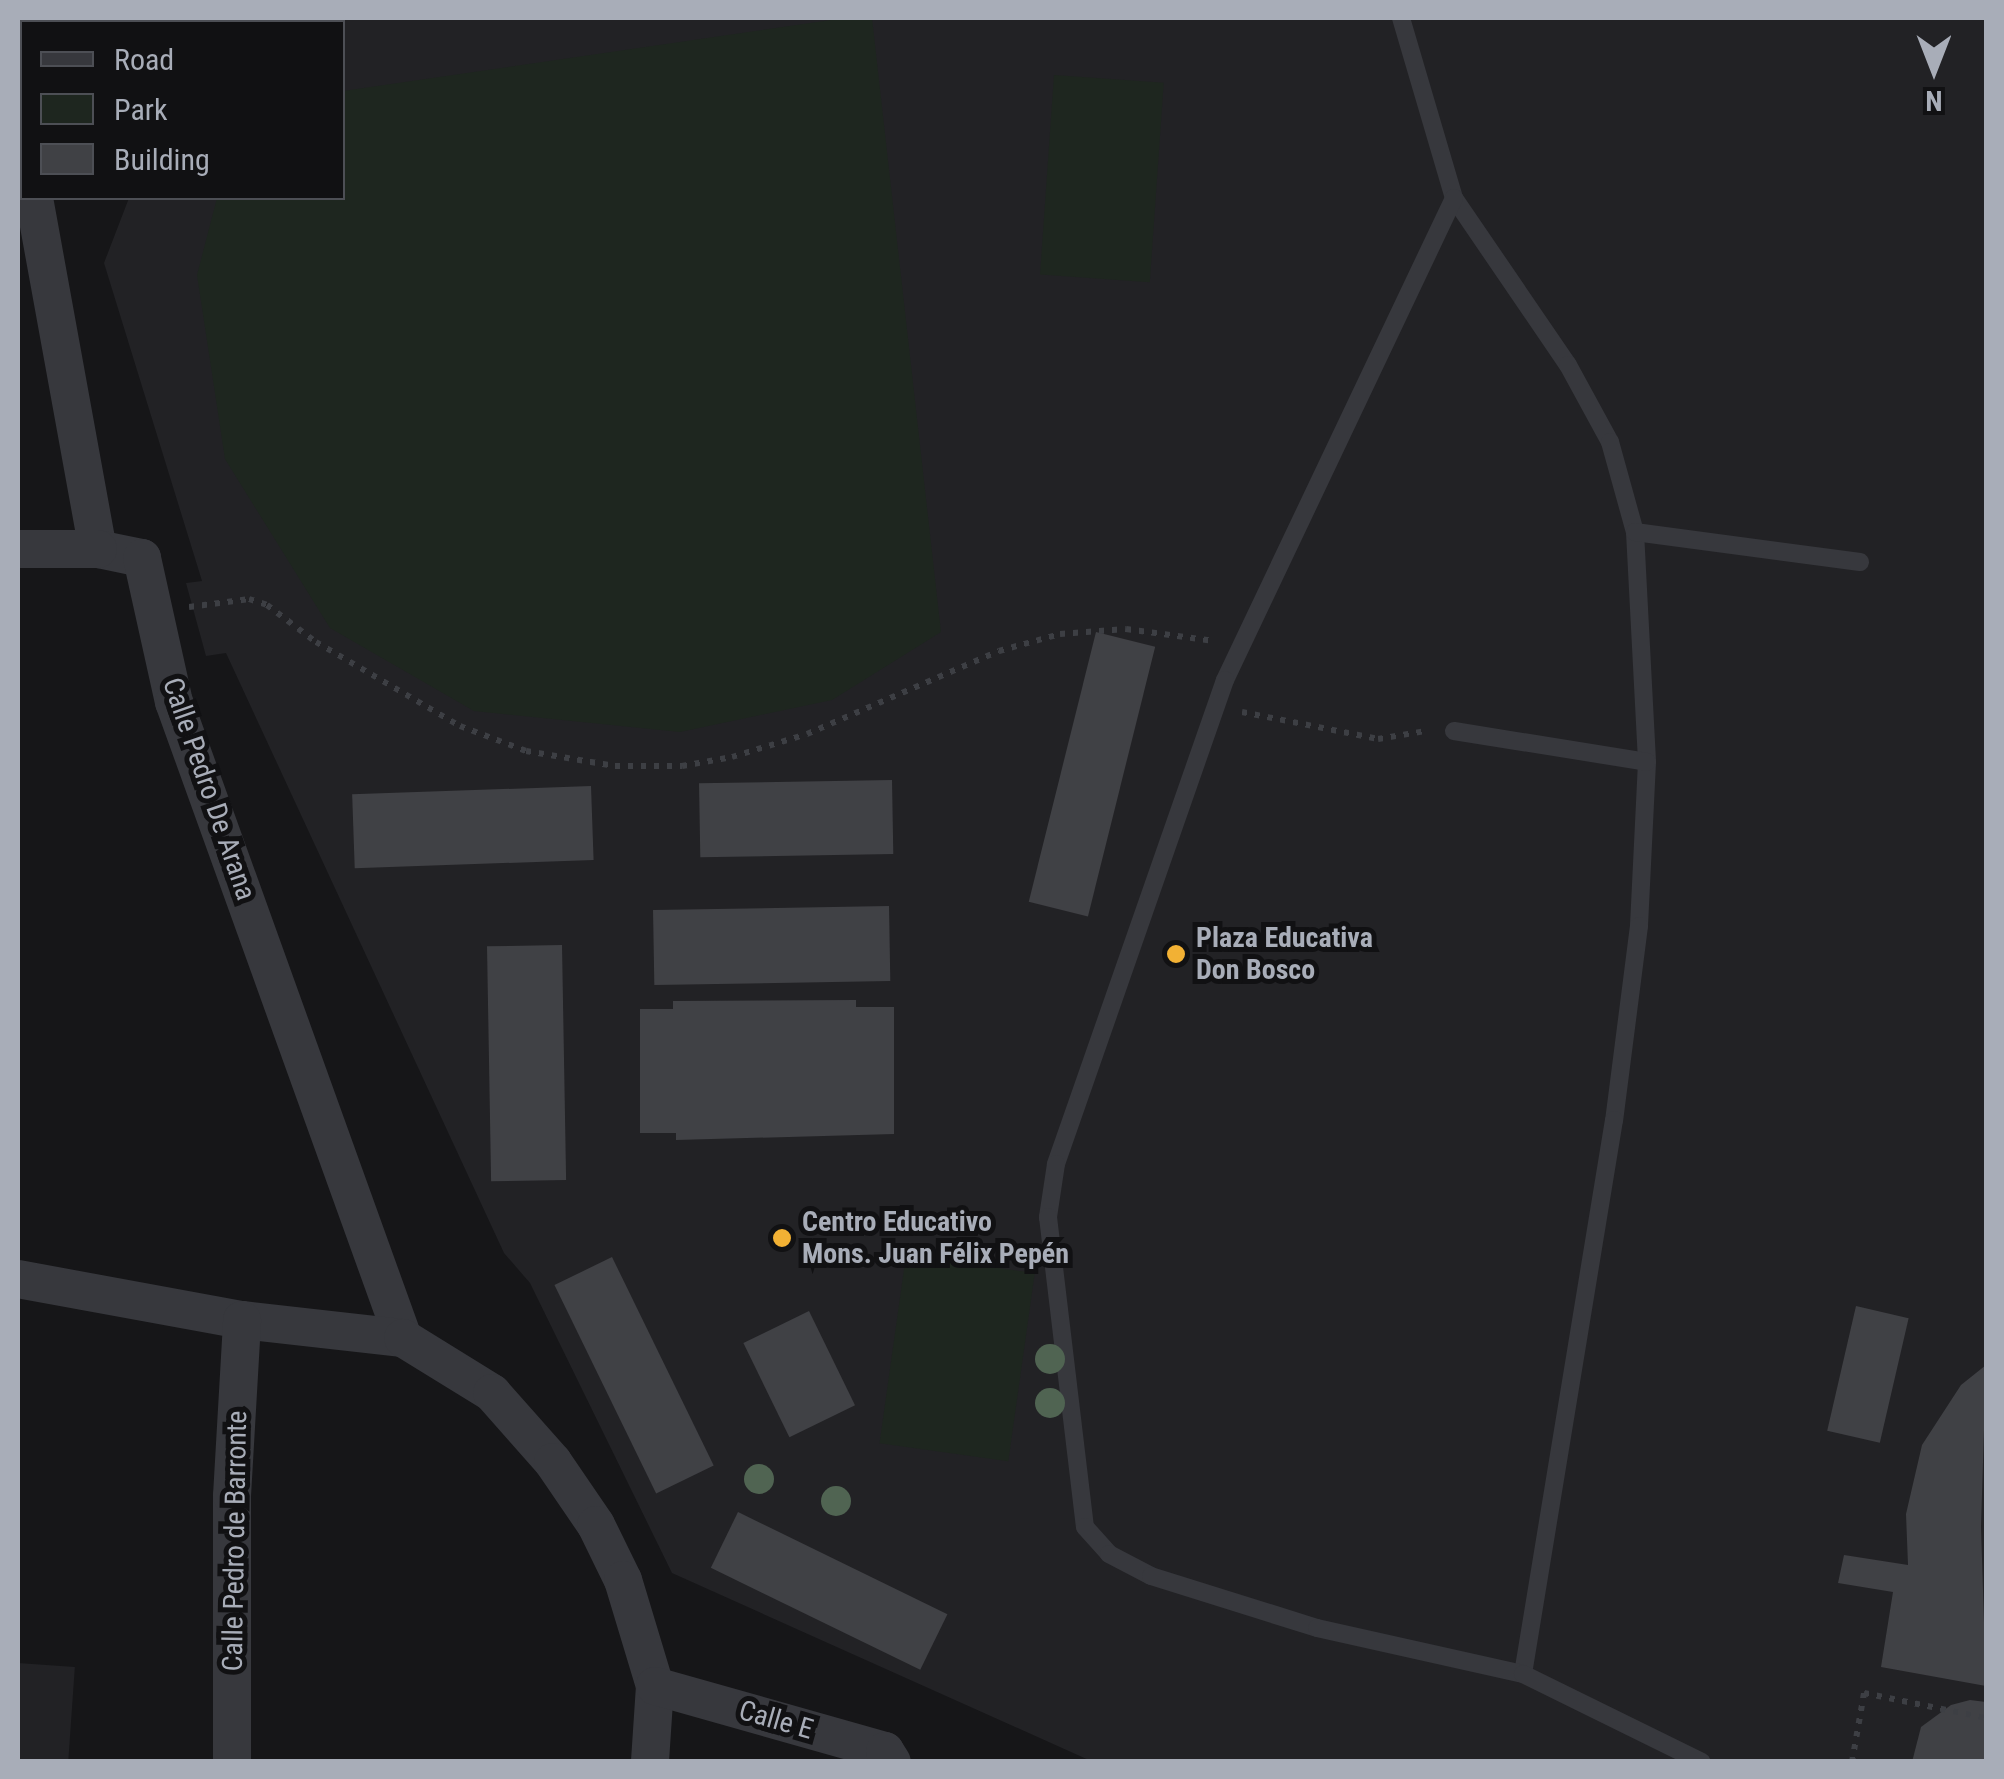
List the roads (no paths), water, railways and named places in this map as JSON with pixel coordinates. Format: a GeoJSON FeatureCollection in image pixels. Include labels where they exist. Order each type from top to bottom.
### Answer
{"type":"FeatureCollection","features":[{"type":"Feature","properties":{"kind":"street"},"geometry":{"type":"LineString","coordinates":[[18,550],[98,549],[34,200]]}},
{"type":"Feature","properties":{"kind":"street","name":"Calle Pedro De Arana"},"geometry":{"type":"LineString","coordinates":[[98,549],[142,558],[174,702],[403,1338]]}},
{"type":"Feature","properties":{"kind":"street"},"geometry":{"type":"LineString","coordinates":[[18,1279],[242,1320],[403,1338],[492,1393],[553,1462],[596,1524],[623,1580],[655,1686],[650,1762]]}},
{"type":"Feature","properties":{"kind":"street","name":"Calle Pedro de Barronte"},"geometry":{"type":"LineString","coordinates":[[232,1762],[232,1496],[242,1320]]}},
{"type":"Feature","properties":{"kind":"street","name":"Calle E"},"geometry":{"type":"LineString","coordinates":[[655,1686],[885,1750],[892,1762]]}},
{"type":"Feature","properties":{"kind":"lane"},"geometry":{"type":"LineString","coordinates":[[1401,18],[1454,198],[1568,365],[1610,442],[1635,532],[1647,762],[1639,926],[1614,1120],[1523,1674]]}},
{"type":"Feature","properties":{"kind":"lane"},"geometry":{"type":"LineString","coordinates":[[1454,198],[1239,649],[1056,1164],[1048,1216],[1086,1528],[1109,1554],[1152,1576],[1316,1628],[1523,1674],[1702,1762]]}},
{"type":"Feature","properties":{"kind":"lane"},"geometry":{"type":"LineString","coordinates":[[1635,532],[1860,562]]}},
{"type":"Feature","properties":{"kind":"lane"},"geometry":{"type":"LineString","coordinates":[[1454,730],[1647,762]]}},
{"type":"Feature","properties":{"kind":"place","name":"Plaza Educativa Don Bosco"},"geometry":{"type":"Point","coordinates":[1176,954]}},
{"type":"Feature","properties":{"kind":"place","name":"Centro Educativo Mons. Juan Félix Pepén"},"geometry":{"type":"Point","coordinates":[782,1238]}}]}
